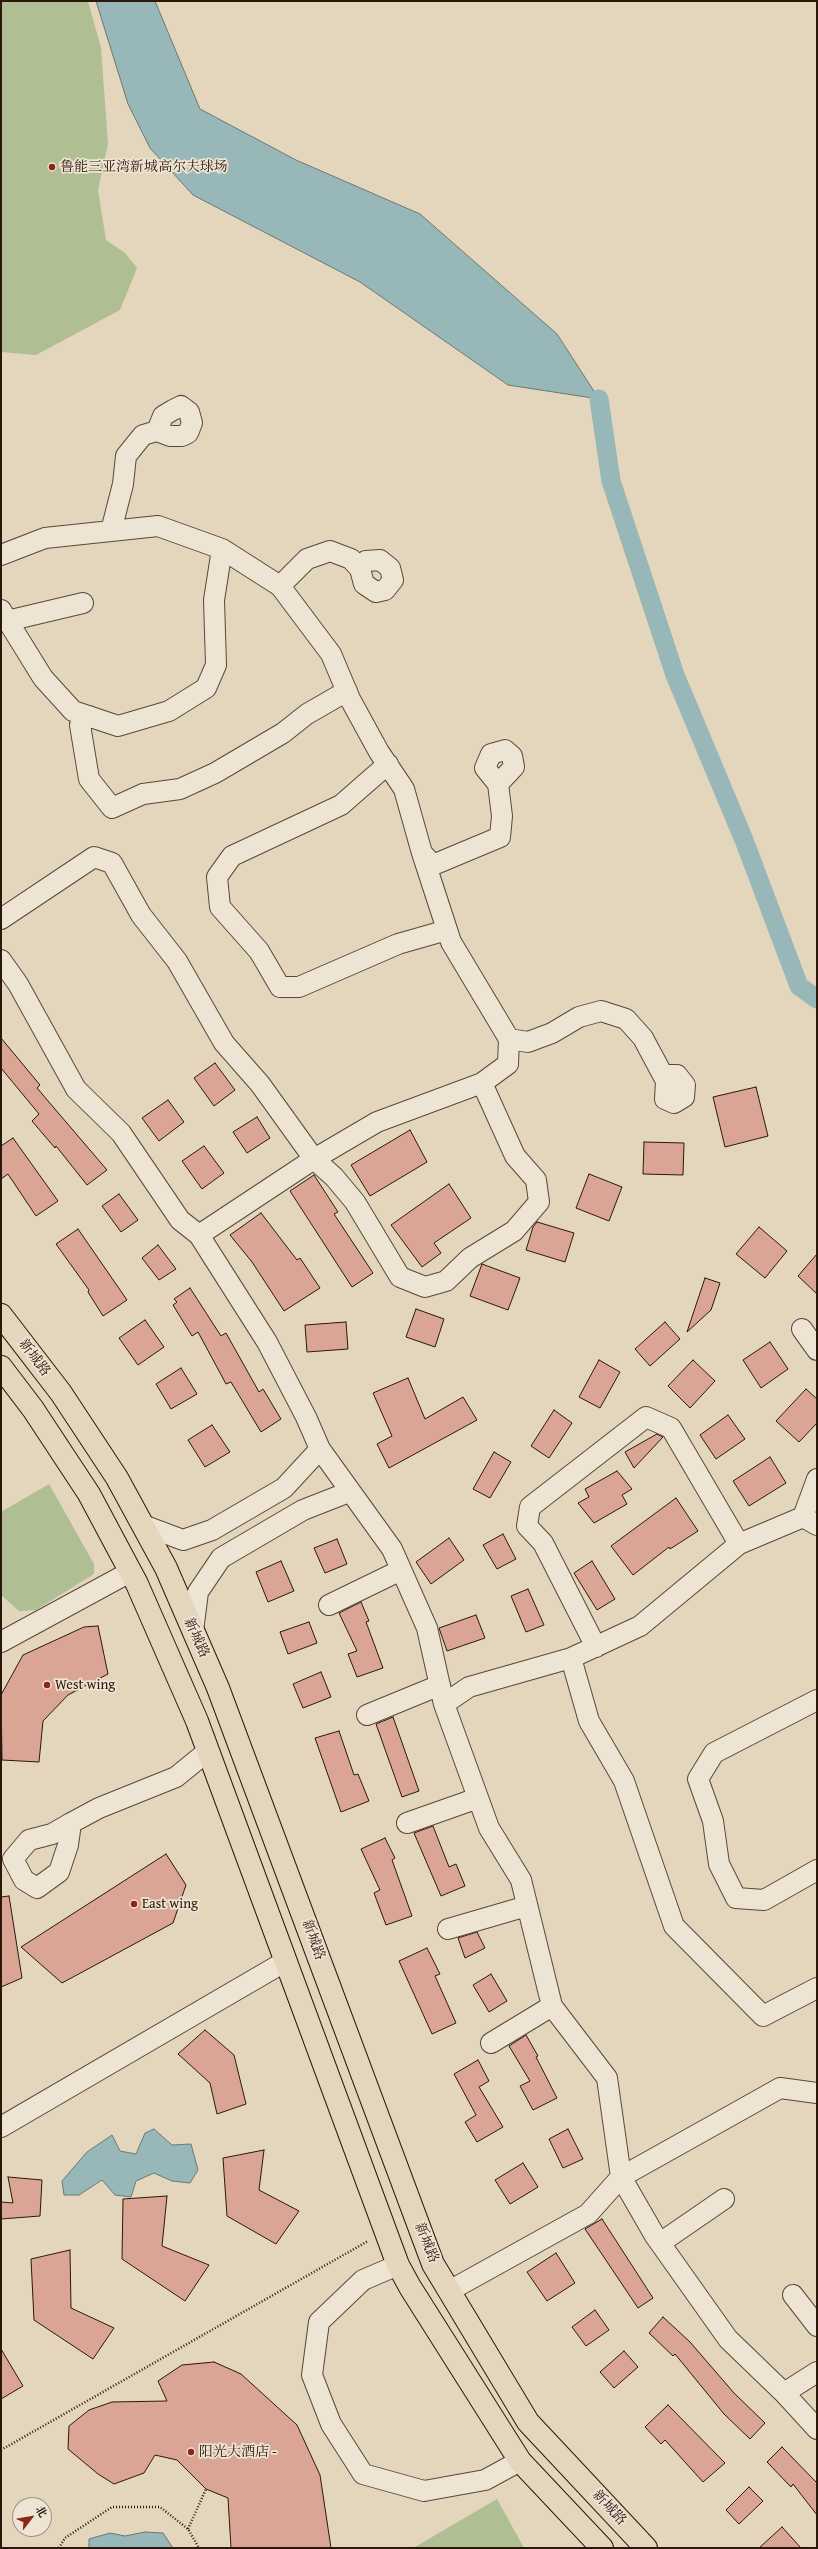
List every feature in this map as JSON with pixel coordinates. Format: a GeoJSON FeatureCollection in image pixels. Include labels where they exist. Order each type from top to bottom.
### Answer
{"type":"FeatureCollection","features":[{"type":"Feature","properties":{"kind":"main road","name":"新城路"},"geometry":{"type":"LineString","coordinates":[[1,1315],[61,1393],[117,1478],[166,1568],[218,1688],[433,2264],[528,2422],[646,2548]]}},
{"type":"Feature","properties":{"kind":"main road"},"geometry":{"type":"LineString","coordinates":[[1,1367],[33,1409],[89,1494],[130,1572],[208,1751],[398,2265],[410,2287],[520,2461],[602,2548]]}},
{"type":"Feature","properties":{"kind":"street"},"geometry":{"type":"LineString","coordinates":[[111,531],[123,484],[126,456],[143,434],[157,430]]}},
{"type":"Feature","properties":{"kind":"street"},"geometry":{"type":"LineString","coordinates":[[1,555],[45,538],[158,526],[222,549],[280,586],[331,654],[347,691],[388,764],[404,789],[422,853],[451,942],[509,1040],[508,1064],[482,1084],[377,1122],[314,1159],[199,1235]]}},
{"type":"Feature","properties":{"kind":"street"},"geometry":{"type":"LineString","coordinates":[[83,602],[4,615],[42,678],[73,711],[118,726],[169,711],[206,688],[216,665],[214,600],[222,549]]}},
{"type":"Feature","properties":{"kind":"street"},"geometry":{"type":"LineString","coordinates":[[280,586],[307,558],[330,551],[351,559],[360,569]]}},
{"type":"Feature","properties":{"kind":"street"},"geometry":{"type":"LineString","coordinates":[[89,716],[80,725],[89,779],[112,808],[143,794],[180,789],[215,773],[283,733],[307,714],[347,691]]}},
{"type":"Feature","properties":{"kind":"street"},"geometry":{"type":"LineString","coordinates":[[388,764],[341,805],[232,856],[217,877],[220,907],[259,951],[280,987],[299,987],[398,944],[447,930]]}},
{"type":"Feature","properties":{"kind":"street"},"geometry":{"type":"LineString","coordinates":[[422,853],[433,865],[500,837],[502,816],[498,784]]}},
{"type":"Feature","properties":{"kind":"street"},"geometry":{"type":"LineString","coordinates":[[1,919],[94,857],[112,863],[141,915],[177,961],[224,1043],[260,1084],[314,1159],[334,1177],[355,1202],[400,1277],[426,1287],[446,1281],[470,1258],[514,1231],[539,1202],[536,1180],[515,1156],[482,1084]]}},
{"type":"Feature","properties":{"kind":"street"},"geometry":{"type":"LineString","coordinates":[[1,960],[18,984],[76,1089],[121,1133],[180,1220],[199,1235],[267,1342],[306,1417],[320,1449],[349,1492],[392,1549],[427,1628],[442,1695],[489,1828],[521,1880],[552,2006],[606,2078],[621,2176],[660,2243],[728,2339],[784,2393],[817,2429]]}},
{"type":"Feature","properties":{"kind":"street"},"geometry":{"type":"LineString","coordinates":[[509,1040],[528,1042],[552,1033],[578,1017],[601,1010],[626,1018],[643,1038],[664,1075]]}},
{"type":"Feature","properties":{"kind":"street"},"geometry":{"type":"LineString","coordinates":[[802,1329],[817,1350]]}},
{"type":"Feature","properties":{"kind":"street"},"geometry":{"type":"LineString","coordinates":[[596,1647],[543,1543],[527,1526],[530,1508],[646,1417],[671,1428],[739,1544]]}},
{"type":"Feature","properties":{"kind":"street"},"geometry":{"type":"LineString","coordinates":[[143,1525],[183,1540],[212,1530],[284,1488],[320,1449]]}},
{"type":"Feature","properties":{"kind":"street"},"geometry":{"type":"LineString","coordinates":[[367,1715],[571,1658],[640,1626],[739,1544],[810,1521],[817,1478]]}},
{"type":"Feature","properties":{"kind":"street"},"geometry":{"type":"LineString","coordinates":[[194,1631],[198,1592],[221,1558],[303,1510],[349,1492]]}},
{"type":"Feature","properties":{"kind":"street"},"geometry":{"type":"LineString","coordinates":[[329,1605],[401,1570]]}},
{"type":"Feature","properties":{"kind":"street"},"geometry":{"type":"LineString","coordinates":[[3,1636],[130,1572]]}},
{"type":"Feature","properties":{"kind":"street"},"geometry":{"type":"LineString","coordinates":[[571,1658],[589,1721],[624,1781],[674,1926],[763,2016],[817,1988]]}},
{"type":"Feature","properties":{"kind":"street"},"geometry":{"type":"LineString","coordinates":[[817,1700],[714,1753],[698,1779],[713,1821],[719,1864],[736,1898],[764,1900],[817,1870]]}},
{"type":"Feature","properties":{"kind":"street"},"geometry":{"type":"LineString","coordinates":[[71,1823],[99,1808],[176,1776],[208,1751]]}},
{"type":"Feature","properties":{"kind":"street"},"geometry":{"type":"LineString","coordinates":[[407,1823],[478,1798]]}},
{"type":"Feature","properties":{"kind":"street"},"geometry":{"type":"LineString","coordinates":[[448,1929],[527,1906]]}},
{"type":"Feature","properties":{"kind":"street"},"geometry":{"type":"LineString","coordinates":[[1,2127],[286,1961]]}},
{"type":"Feature","properties":{"kind":"street"},"geometry":{"type":"LineString","coordinates":[[491,2043],[552,2006]]}},
{"type":"Feature","properties":{"kind":"street"},"geometry":{"type":"LineString","coordinates":[[449,2291],[588,2214],[621,2176],[780,2088],[817,2093]]}},
{"type":"Feature","properties":{"kind":"street"},"geometry":{"type":"LineString","coordinates":[[660,2243],[724,2199]]}},
{"type":"Feature","properties":{"kind":"street"},"geometry":{"type":"LineString","coordinates":[[398,2265],[363,2280],[319,2322],[312,2375],[331,2424],[363,2474],[424,2491],[485,2480],[520,2461]]}},
{"type":"Feature","properties":{"kind":"street"},"geometry":{"type":"LineString","coordinates":[[793,2295],[817,2326]]}},
{"type":"Feature","properties":{"kind":"street"},"geometry":{"type":"LineString","coordinates":[[784,2393],[817,2372]]}},
{"type":"Feature","properties":{"kind":"path"},"geometry":{"type":"LineString","coordinates":[[1,2450],[386,2231]]}},
{"type":"Feature","properties":{"kind":"path"},"geometry":{"type":"LineString","coordinates":[[188,2529],[206,2489]]}},
{"type":"Feature","properties":{"kind":"path"},"geometry":{"type":"LineString","coordinates":[[59,2548],[65,2538],[112,2507],[160,2507],[188,2529],[199,2548]]}},
{"type":"Feature","properties":{"kind":"green space","name":"鲁能三亚湾新城高尔夫球场"},"geometry":{"type":"Polygon","coordinates":[[[1,1],[88,1],[101,48],[108,144],[98,190],[106,240],[125,253],[137,268],[120,310],[36,355],[1,352],[1,1]]]}},
{"type":"Feature","properties":{"kind":"green space"},"geometry":{"type":"Polygon","coordinates":[[[49,1484],[94,1564],[94,1574],[36,1610],[19,1611],[1,1595],[1,1512],[49,1484]]]}},
{"type":"Feature","properties":{"kind":"green space"},"geometry":{"type":"Polygon","coordinates":[[[497,2499],[524,2548],[415,2548],[415,2547],[497,2499]]]}},
{"type":"Feature","properties":{"kind":"water"},"geometry":{"type":"Polygon","coordinates":[[[96,1],[155,1],[200,109],[296,160],[420,214],[557,334],[599,399],[508,385],[360,282],[193,195],[150,148],[128,104],[96,1]]]}},
{"type":"Feature","properties":{"kind":"water"},"geometry":{"type":"Polygon","coordinates":[[[154,2129],[172,2145],[191,2144],[198,2170],[190,2183],[172,2181],[154,2173],[136,2181],[131,2197],[115,2195],[102,2180],[79,2195],[64,2195],[62,2181],[87,2152],[112,2135],[120,2151],[136,2154],[145,2133],[154,2129]]]}},
{"type":"Feature","properties":{"kind":"water"},"geometry":{"type":"Polygon","coordinates":[[[145,2532],[163,2533],[173,2548],[89,2548],[89,2539],[110,2533],[125,2536],[145,2532]]]}},
{"type":"Feature","properties":{"kind":"building"},"geometry":{"type":"Polygon","coordinates":[[[1,1038],[40,1085],[37,1088],[107,1170],[87,1185],[56,1146],[55,1148],[32,1121],[39,1114],[1,1068],[1,1038]]]}},
{"type":"Feature","properties":{"kind":"building"},"geometry":{"type":"Polygon","coordinates":[[[215,1063],[235,1090],[214,1106],[194,1078],[215,1063]]]}},
{"type":"Feature","properties":{"kind":"building"},"geometry":{"type":"Polygon","coordinates":[[[756,1087],[768,1136],[725,1147],[713,1097],[756,1087]]]}},
{"type":"Feature","properties":{"kind":"building"},"geometry":{"type":"Polygon","coordinates":[[[168,1100],[184,1122],[159,1141],[142,1118],[168,1100]]]}},
{"type":"Feature","properties":{"kind":"building"},"geometry":{"type":"Polygon","coordinates":[[[257,1117],[270,1138],[247,1153],[233,1132],[257,1117]]]}},
{"type":"Feature","properties":{"kind":"building"},"geometry":{"type":"Polygon","coordinates":[[[410,1130],[427,1162],[370,1196],[351,1165],[410,1130]]]}},
{"type":"Feature","properties":{"kind":"building"},"geometry":{"type":"Polygon","coordinates":[[[13,1138],[58,1201],[36,1216],[8,1174],[1,1179],[1,1146],[13,1138]]]}},
{"type":"Feature","properties":{"kind":"building"},"geometry":{"type":"Polygon","coordinates":[[[644,1142],[684,1143],[683,1175],[643,1174],[644,1142]]]}},
{"type":"Feature","properties":{"kind":"building"},"geometry":{"type":"Polygon","coordinates":[[[204,1146],[224,1173],[202,1189],[182,1161],[204,1146]]]}},
{"type":"Feature","properties":{"kind":"building"},"geometry":{"type":"Polygon","coordinates":[[[589,1174],[622,1187],[609,1221],[576,1208],[589,1174]]]}},
{"type":"Feature","properties":{"kind":"building"},"geometry":{"type":"Polygon","coordinates":[[[314,1175],[338,1212],[334,1214],[373,1273],[352,1287],[290,1191],[314,1175]]]}},
{"type":"Feature","properties":{"kind":"building"},"geometry":{"type":"Polygon","coordinates":[[[449,1184],[471,1218],[434,1243],[441,1253],[422,1267],[391,1225],[449,1184]]]}},
{"type":"Feature","properties":{"kind":"building"},"geometry":{"type":"Polygon","coordinates":[[[119,1194],[138,1220],[121,1232],[102,1206],[119,1194]]]}},
{"type":"Feature","properties":{"kind":"building"},"geometry":{"type":"Polygon","coordinates":[[[261,1213],[297,1260],[300,1258],[320,1288],[284,1311],[252,1262],[230,1235],[261,1213]]]}},
{"type":"Feature","properties":{"kind":"building"},"geometry":{"type":"Polygon","coordinates":[[[537,1222],[574,1233],[565,1262],[526,1250],[533,1227],[537,1222]]]}},
{"type":"Feature","properties":{"kind":"building"},"geometry":{"type":"Polygon","coordinates":[[[759,1227],[787,1251],[765,1278],[736,1254],[759,1227]]]}},
{"type":"Feature","properties":{"kind":"building"},"geometry":{"type":"Polygon","coordinates":[[[78,1229],[127,1300],[103,1316],[88,1292],[89,1290],[56,1244],[78,1229]]]}},
{"type":"Feature","properties":{"kind":"building"},"geometry":{"type":"Polygon","coordinates":[[[158,1245],[176,1269],[159,1280],[142,1258],[158,1245]]]}},
{"type":"Feature","properties":{"kind":"building"},"geometry":{"type":"Polygon","coordinates":[[[817,1254],[817,1294],[798,1276],[817,1254]]]}},
{"type":"Feature","properties":{"kind":"building"},"geometry":{"type":"Polygon","coordinates":[[[482,1264],[520,1278],[508,1310],[470,1296],[482,1264]]]}},
{"type":"Feature","properties":{"kind":"building"},"geometry":{"type":"Polygon","coordinates":[[[705,1278],[720,1283],[711,1310],[687,1332],[705,1278]]]}},
{"type":"Feature","properties":{"kind":"building"},"geometry":{"type":"Polygon","coordinates":[[[190,1288],[221,1336],[226,1333],[259,1392],[263,1389],[281,1419],[261,1432],[231,1382],[226,1384],[198,1332],[192,1336],[173,1305],[177,1302],[174,1299],[190,1288]]]}},
{"type":"Feature","properties":{"kind":"building"},"geometry":{"type":"Polygon","coordinates":[[[416,1309],[444,1319],[435,1347],[406,1337],[416,1309]]]}},
{"type":"Feature","properties":{"kind":"building"},"geometry":{"type":"Polygon","coordinates":[[[145,1320],[164,1347],[138,1365],[119,1338],[145,1320]]]}},
{"type":"Feature","properties":{"kind":"building"},"geometry":{"type":"Polygon","coordinates":[[[346,1322],[348,1349],[307,1352],[305,1325],[346,1322]]]}},
{"type":"Feature","properties":{"kind":"building"},"geometry":{"type":"Polygon","coordinates":[[[665,1322],[680,1339],[650,1366],[635,1349],[665,1322]]]}},
{"type":"Feature","properties":{"kind":"building"},"geometry":{"type":"Polygon","coordinates":[[[770,1342],[788,1369],[761,1388],[743,1360],[770,1342]]]}},
{"type":"Feature","properties":{"kind":"building"},"geometry":{"type":"Polygon","coordinates":[[[599,1360],[620,1372],[600,1408],[579,1397],[599,1360]]]}},
{"type":"Feature","properties":{"kind":"building"},"geometry":{"type":"Polygon","coordinates":[[[693,1360],[715,1381],[690,1408],[668,1386],[693,1360]]]}},
{"type":"Feature","properties":{"kind":"building"},"geometry":{"type":"Polygon","coordinates":[[[181,1368],[197,1394],[171,1409],[156,1384],[181,1368]]]}},
{"type":"Feature","properties":{"kind":"building"},"geometry":{"type":"Polygon","coordinates":[[[408,1378],[425,1419],[463,1397],[477,1420],[389,1468],[377,1444],[392,1436],[373,1393],[408,1378]]]}},
{"type":"Feature","properties":{"kind":"building"},"geometry":{"type":"Polygon","coordinates":[[[806,1389],[817,1399],[817,1423],[799,1442],[776,1421],[806,1389]]]}},
{"type":"Feature","properties":{"kind":"building"},"geometry":{"type":"Polygon","coordinates":[[[554,1410],[572,1423],[549,1458],[531,1446],[554,1410]]]}},
{"type":"Feature","properties":{"kind":"building"},"geometry":{"type":"Polygon","coordinates":[[[728,1415],[745,1439],[716,1459],[700,1435],[728,1415]]]}},
{"type":"Feature","properties":{"kind":"building"},"geometry":{"type":"Polygon","coordinates":[[[212,1425],[230,1452],[205,1467],[188,1440],[212,1425]]]}},
{"type":"Feature","properties":{"kind":"building"},"geometry":{"type":"Polygon","coordinates":[[[657,1434],[663,1437],[634,1468],[625,1452],[657,1434]]]}},
{"type":"Feature","properties":{"kind":"building"},"geometry":{"type":"Polygon","coordinates":[[[494,1452],[511,1462],[490,1498],[473,1489],[494,1452]]]}},
{"type":"Feature","properties":{"kind":"building"},"geometry":{"type":"Polygon","coordinates":[[[770,1457],[786,1483],[749,1506],[733,1481],[770,1457]]]}},
{"type":"Feature","properties":{"kind":"building"},"geometry":{"type":"Polygon","coordinates":[[[617,1471],[632,1489],[622,1495],[627,1504],[594,1523],[578,1503],[589,1497],[585,1489],[617,1471]]]}},
{"type":"Feature","properties":{"kind":"building"},"geometry":{"type":"Polygon","coordinates":[[[676,1498],[698,1531],[670,1549],[669,1547],[633,1575],[611,1546],[676,1498]]]}},
{"type":"Feature","properties":{"kind":"building"},"geometry":{"type":"Polygon","coordinates":[[[503,1534],[516,1559],[497,1569],[483,1545],[503,1534]]]}},
{"type":"Feature","properties":{"kind":"building"},"geometry":{"type":"Polygon","coordinates":[[[449,1538],[464,1560],[431,1584],[416,1562],[449,1538]]]}},
{"type":"Feature","properties":{"kind":"building"},"geometry":{"type":"Polygon","coordinates":[[[337,1539],[347,1564],[325,1573],[314,1548],[337,1539]]]}},
{"type":"Feature","properties":{"kind":"building"},"geometry":{"type":"Polygon","coordinates":[[[281,1561],[294,1591],[268,1602],[256,1572],[281,1561]]]}},
{"type":"Feature","properties":{"kind":"building"},"geometry":{"type":"Polygon","coordinates":[[[592,1561],[615,1599],[597,1610],[574,1573],[592,1561]]]}},
{"type":"Feature","properties":{"kind":"building"},"geometry":{"type":"Polygon","coordinates":[[[528,1589],[544,1625],[526,1632],[511,1596],[528,1589]]]}},
{"type":"Feature","properties":{"kind":"building"},"geometry":{"type":"Polygon","coordinates":[[[361,1602],[369,1621],[366,1622],[383,1668],[357,1677],[348,1654],[357,1651],[339,1613],[361,1602]]]}},
{"type":"Feature","properties":{"kind":"building"},"geometry":{"type":"Polygon","coordinates":[[[476,1615],[485,1638],[447,1651],[439,1628],[476,1615]]]}},
{"type":"Feature","properties":{"kind":"building"},"geometry":{"type":"Polygon","coordinates":[[[309,1622],[317,1643],[288,1654],[280,1632],[309,1622]]]}},
{"type":"Feature","properties":{"kind":"building","name":"West wing"},"geometry":{"type":"Polygon","coordinates":[[[98,1626],[108,1674],[68,1695],[43,1721],[39,1762],[2,1760],[1,1695],[23,1655],[84,1627],[98,1626]]]}},
{"type":"Feature","properties":{"kind":"building"},"geometry":{"type":"Polygon","coordinates":[[[321,1672],[331,1697],[303,1708],[293,1684],[321,1672]]]}},
{"type":"Feature","properties":{"kind":"building"},"geometry":{"type":"Polygon","coordinates":[[[393,1717],[419,1791],[402,1797],[376,1724],[393,1717]]]}},
{"type":"Feature","properties":{"kind":"building"},"geometry":{"type":"Polygon","coordinates":[[[339,1731],[354,1775],[358,1774],[369,1801],[341,1812],[315,1738],[339,1731]]]}},
{"type":"Feature","properties":{"kind":"building"},"geometry":{"type":"Polygon","coordinates":[[[433,1826],[449,1867],[456,1864],[465,1886],[441,1896],[414,1833],[433,1826]]]}},
{"type":"Feature","properties":{"kind":"building"},"geometry":{"type":"Polygon","coordinates":[[[385,1838],[395,1858],[392,1860],[412,1916],[386,1925],[374,1893],[380,1890],[361,1849],[385,1838]]]}},
{"type":"Feature","properties":{"kind":"building","name":"East wing"},"geometry":{"type":"Polygon","coordinates":[[[166,1854],[186,1885],[173,1923],[62,1983],[21,1947],[166,1854]]]}},
{"type":"Feature","properties":{"kind":"building"},"geometry":{"type":"Polygon","coordinates":[[[9,1896],[22,1978],[1,1987],[1,1897],[9,1896]]]}},
{"type":"Feature","properties":{"kind":"building"},"geometry":{"type":"Polygon","coordinates":[[[477,1932],[485,1948],[465,1958],[458,1938],[477,1932]]]}},
{"type":"Feature","properties":{"kind":"building"},"geometry":{"type":"Polygon","coordinates":[[[427,1948],[440,1974],[435,1976],[456,2023],[432,2034],[399,1961],[427,1948]]]}},
{"type":"Feature","properties":{"kind":"building"},"geometry":{"type":"Polygon","coordinates":[[[491,1974],[507,2001],[489,2012],[473,1985],[491,1974]]]}},
{"type":"Feature","properties":{"kind":"building"},"geometry":{"type":"Polygon","coordinates":[[[205,2030],[234,2055],[246,2104],[217,2114],[210,2083],[178,2054],[205,2030]]]}},
{"type":"Feature","properties":{"kind":"building"},"geometry":{"type":"Polygon","coordinates":[[[526,2035],[538,2056],[536,2057],[557,2098],[533,2110],[520,2086],[530,2081],[509,2046],[526,2035]]]}},
{"type":"Feature","properties":{"kind":"building"},"geometry":{"type":"Polygon","coordinates":[[[478,2060],[489,2081],[479,2087],[503,2127],[477,2142],[465,2122],[476,2115],[454,2074],[478,2060]]]}},
{"type":"Feature","properties":{"kind":"building"},"geometry":{"type":"Polygon","coordinates":[[[568,2129],[583,2159],[563,2168],[549,2139],[568,2129]]]}},
{"type":"Feature","properties":{"kind":"building"},"geometry":{"type":"Polygon","coordinates":[[[264,2150],[259,2190],[299,2211],[276,2244],[227,2216],[223,2158],[264,2150]]]}},
{"type":"Feature","properties":{"kind":"building"},"geometry":{"type":"Polygon","coordinates":[[[523,2163],[538,2187],[510,2204],[495,2180],[523,2163]]]}},
{"type":"Feature","properties":{"kind":"building"},"geometry":{"type":"Polygon","coordinates":[[[8,2177],[42,2180],[40,2216],[1,2219],[1,2202],[13,2203],[8,2177]]]}},
{"type":"Feature","properties":{"kind":"building"},"geometry":{"type":"Polygon","coordinates":[[[167,2196],[162,2246],[209,2265],[185,2301],[122,2259],[123,2199],[167,2196]]]}},
{"type":"Feature","properties":{"kind":"building"},"geometry":{"type":"Polygon","coordinates":[[[602,2219],[653,2298],[638,2308],[585,2229],[602,2219]]]}},
{"type":"Feature","properties":{"kind":"building"},"geometry":{"type":"Polygon","coordinates":[[[70,2250],[71,2308],[114,2328],[93,2359],[34,2320],[31,2259],[70,2250]]]}},
{"type":"Feature","properties":{"kind":"building"},"geometry":{"type":"Polygon","coordinates":[[[556,2253],[575,2283],[547,2301],[527,2272],[556,2253]]]}},
{"type":"Feature","properties":{"kind":"building"},"geometry":{"type":"Polygon","coordinates":[[[595,2310],[609,2330],[586,2346],[572,2327],[595,2310]]]}},
{"type":"Feature","properties":{"kind":"building"},"geometry":{"type":"Polygon","coordinates":[[[663,2317],[690,2342],[734,2393],[765,2423],[750,2439],[724,2414],[675,2354],[673,2356],[649,2333],[663,2317]]]}},
{"type":"Feature","properties":{"kind":"building"},"geometry":{"type":"Polygon","coordinates":[[[1,2349],[23,2386],[1,2399],[1,2349]]]}},
{"type":"Feature","properties":{"kind":"building"},"geometry":{"type":"Polygon","coordinates":[[[624,2351],[638,2367],[614,2388],[600,2372],[624,2351]]]}},
{"type":"Feature","properties":{"kind":"building","name":"阳光大酒店 -"},"geometry":{"type":"Polygon","coordinates":[[[214,2362],[241,2374],[297,2425],[320,2475],[331,2548],[231,2548],[228,2498],[206,2489],[177,2460],[155,2455],[144,2473],[114,2484],[98,2474],[68,2449],[69,2426],[89,2410],[112,2402],[167,2401],[158,2381],[182,2365],[214,2362]]]}},
{"type":"Feature","properties":{"kind":"building"},"geometry":{"type":"Polygon","coordinates":[[[668,2405],[725,2463],[703,2482],[665,2440],[661,2444],[645,2427],[668,2405]]]}},
{"type":"Feature","properties":{"kind":"building"},"geometry":{"type":"Polygon","coordinates":[[[782,2447],[817,2483],[817,2515],[793,2484],[791,2487],[767,2462],[782,2447]]]}},
{"type":"Feature","properties":{"kind":"building"},"geometry":{"type":"Polygon","coordinates":[[[749,2487],[763,2501],[739,2524],[726,2510],[749,2487]]]}},
{"type":"Feature","properties":{"kind":"building"},"geometry":{"type":"Polygon","coordinates":[[[782,2527],[801,2548],[759,2548],[782,2527]]]}},
{"type":"Feature","properties":{"kind":"waterway"},"geometry":{"type":"LineString","coordinates":[[599,399],[611,481],[675,675],[744,840],[799,986],[817,999]]}},
{"type":"Feature","properties":{"kind":"place","name":"鲁能三亚湾新城高尔夫球场"},"geometry":{"type":"Point","coordinates":[52,167]}},
{"type":"Feature","properties":{"kind":"place","name":"West wing"},"geometry":{"type":"Point","coordinates":[47,1685]}},
{"type":"Feature","properties":{"kind":"place","name":"East wing"},"geometry":{"type":"Point","coordinates":[134,1904]}},
{"type":"Feature","properties":{"kind":"place","name":"阳光大酒店 -"},"geometry":{"type":"Point","coordinates":[191,2452]}}]}
